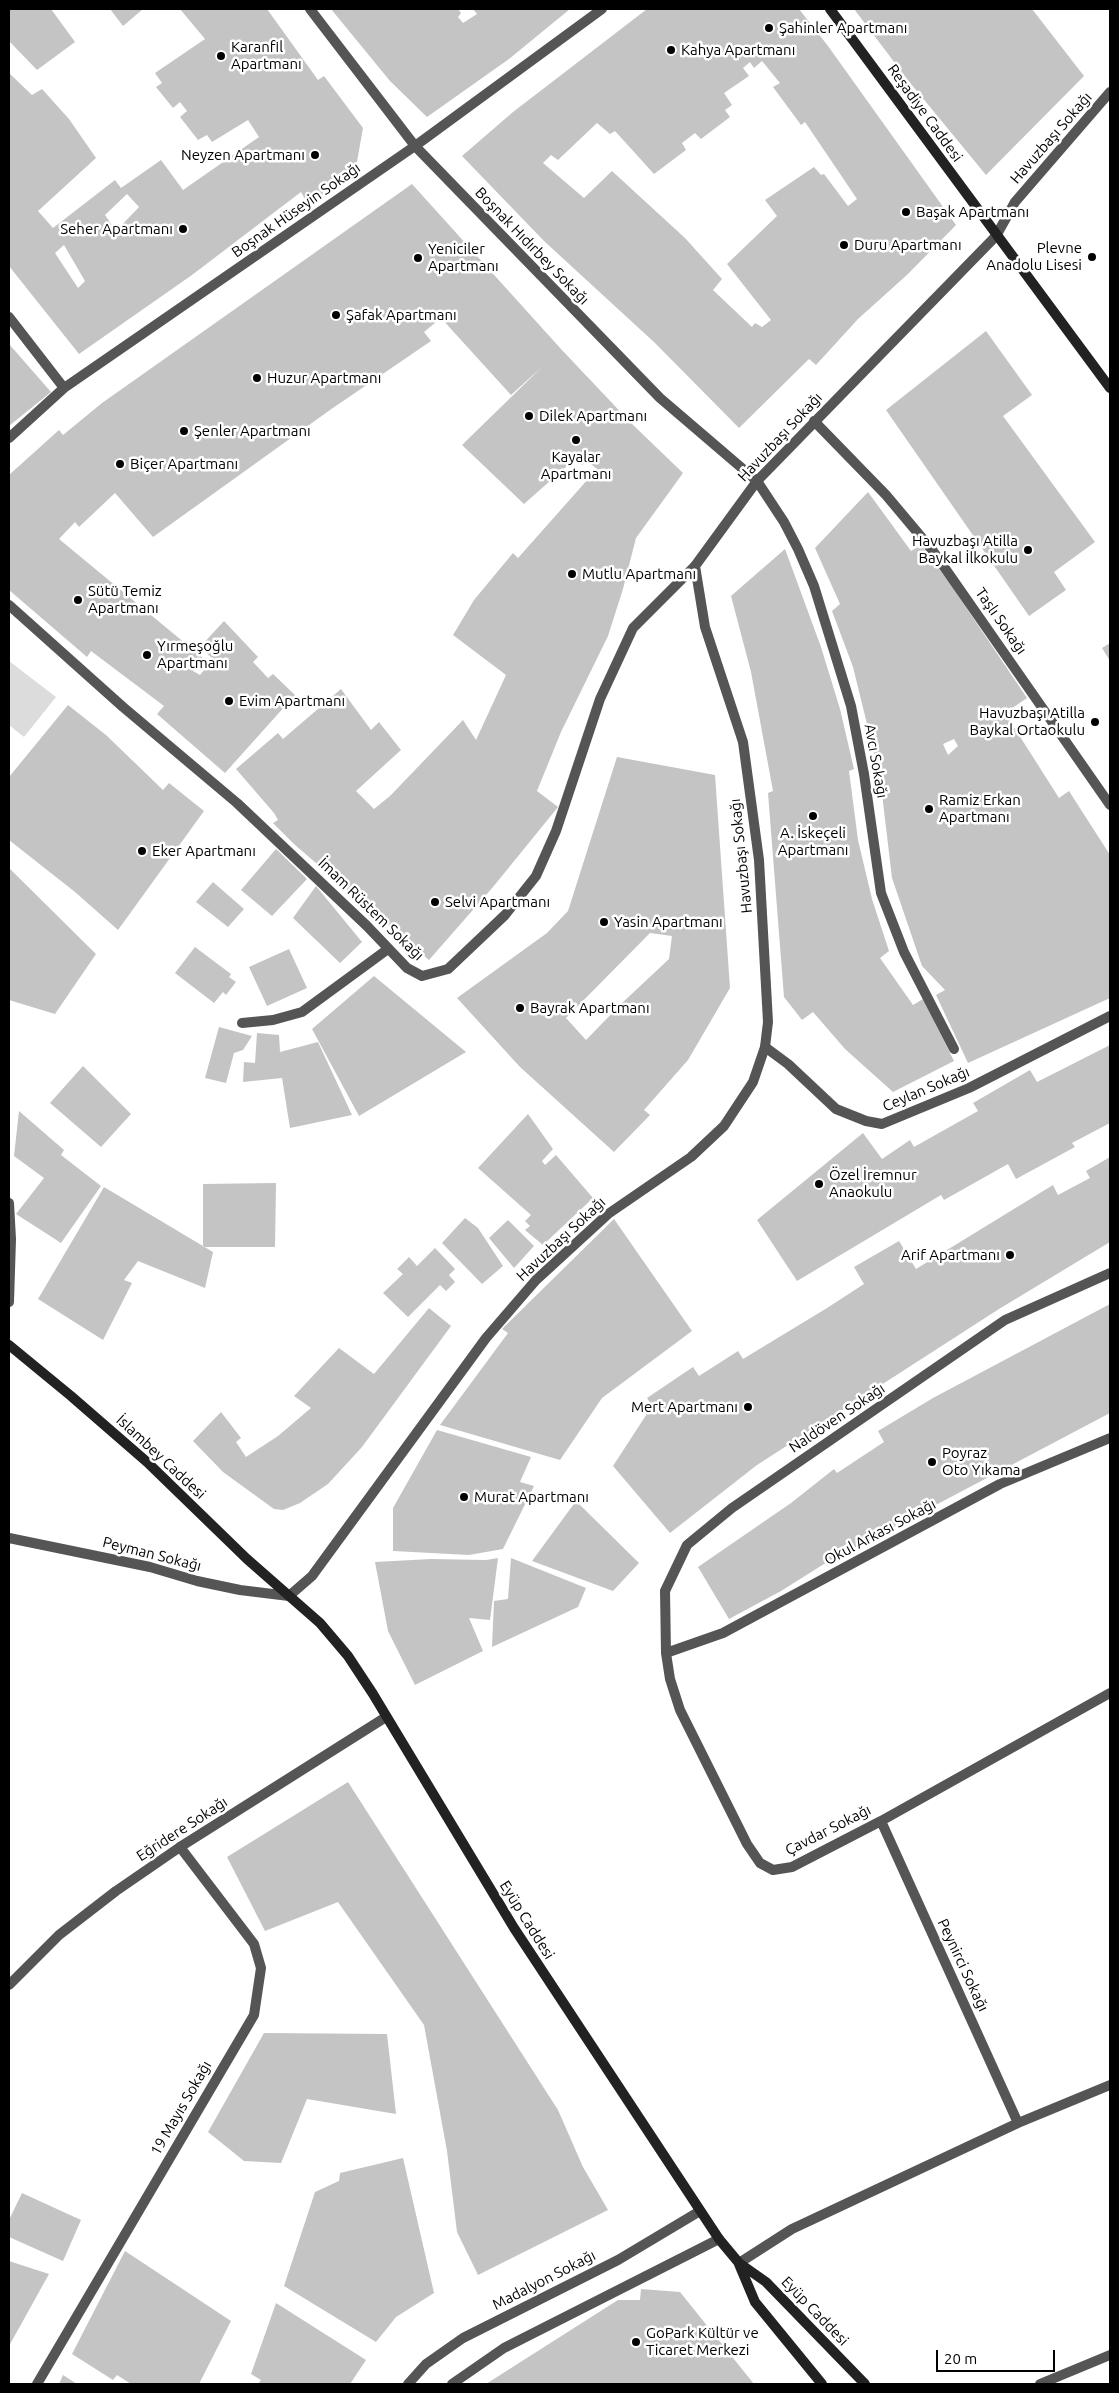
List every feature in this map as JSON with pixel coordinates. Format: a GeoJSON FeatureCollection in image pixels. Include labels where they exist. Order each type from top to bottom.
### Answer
{"type":"FeatureCollection","features":[{"type":"Feature","properties":{"kind":"main road","name":"Reşadiye Caddesi"},"geometry":{"type":"LineString","coordinates":[[830,9],[996,236],[1062,320],[1110,388]]}},
{"type":"Feature","properties":{"kind":"main road","name":"İslambey Caddesi"},"geometry":{"type":"LineString","coordinates":[[9,1345],[72,1396],[147,1462],[247,1559],[289,1596]]}},
{"type":"Feature","properties":{"kind":"main road","name":"Eyüp Caddesi"},"geometry":{"type":"LineString","coordinates":[[289,1596],[320,1624],[348,1656],[514,1928],[719,2239],[739,2263],[766,2282],[865,2384]]}},
{"type":"Feature","properties":{"kind":"main road","name":"Eyüp Caddesi"},"geometry":{"type":"LineString","coordinates":[[739,2263],[754,2302],[822,2384]]}},
{"type":"Feature","properties":{"kind":"street","name":"Boşnak Hıdırbey Sokağı"},"geometry":{"type":"LineString","coordinates":[[310,9],[415,146],[660,398],[757,481]]}},
{"type":"Feature","properties":{"kind":"street","name":"Boşnak Hüseyin Sokağı"},"geometry":{"type":"LineString","coordinates":[[9,438],[64,388],[415,146],[602,9]]}},
{"type":"Feature","properties":{"kind":"street","name":"Havuzbaşı Sokağı"},"geometry":{"type":"LineString","coordinates":[[289,1596],[312,1576],[486,1338],[536,1280],[608,1214],[690,1157],[724,1126],[753,1082],[764,1047],[768,1022],[759,860],[743,742],[704,626],[695,566],[757,481],[996,236],[1016,202],[1110,92]]}},
{"type":"Feature","properties":{"kind":"street"},"geometry":{"type":"LineString","coordinates":[[9,317],[64,388]]}},
{"type":"Feature","properties":{"kind":"street","name":"Taşlı Sokağı"},"geometry":{"type":"LineString","coordinates":[[814,421],[886,495],[933,551],[1110,806]]}},
{"type":"Feature","properties":{"kind":"street","name":"Avcı Sokağı"},"geometry":{"type":"LineString","coordinates":[[757,481],[795,542],[814,586],[851,706],[864,774],[881,893],[904,952],[954,1049]]}},
{"type":"Feature","properties":{"kind":"street","name":"İmam Rüstem Sokağı"},"geometry":{"type":"LineString","coordinates":[[9,605],[123,707],[238,803],[368,926],[407,968],[422,976],[448,969],[504,915],[536,876],[556,831],[600,699],[633,628],[695,566]]}},
{"type":"Feature","properties":{"kind":"street"},"geometry":{"type":"LineString","coordinates":[[242,1023],[273,1020],[302,1012],[388,949]]}},
{"type":"Feature","properties":{"kind":"street","name":"Ceylan Sokağı"},"geometry":{"type":"LineString","coordinates":[[764,1047],[788,1064],[836,1109],[866,1121],[882,1124],[969,1088],[1110,1016]]}},
{"type":"Feature","properties":{"kind":"street"},"geometry":{"type":"LineString","coordinates":[[9,1202],[12,1239],[9,1302]]}},
{"type":"Feature","properties":{"kind":"street","name":"Naldöven Sokağı"},"geometry":{"type":"LineString","coordinates":[[666,1652],[665,1591],[687,1545],[709,1526],[1005,1320],[1110,1273]]}},
{"type":"Feature","properties":{"kind":"street","name":"Okul Arkası Sokağı"},"geometry":{"type":"LineString","coordinates":[[666,1652],[723,1633],[1000,1484],[1110,1438]]}},
{"type":"Feature","properties":{"kind":"street","name":"Peyman Sokağı"},"geometry":{"type":"LineString","coordinates":[[9,1538],[150,1567],[198,1581],[240,1590],[289,1596]]}},
{"type":"Feature","properties":{"kind":"street","name":"Çavdar Sokağı"},"geometry":{"type":"LineString","coordinates":[[666,1652],[670,1679],[680,1710],[747,1844],[760,1863],[773,1870],[792,1867],[880,1821],[1110,1693]]}},
{"type":"Feature","properties":{"kind":"street","name":"Eğridere Sokağı"},"geometry":{"type":"LineString","coordinates":[[9,1985],[59,1935],[116,1891],[386,1717]]}},
{"type":"Feature","properties":{"kind":"street","name":"Peynirci Sokağı"},"geometry":{"type":"LineString","coordinates":[[880,1821],[1018,2122]]}},
{"type":"Feature","properties":{"kind":"street","name":"19 Mayıs Sokağı"},"geometry":{"type":"LineString","coordinates":[[37,2384],[254,2015],[262,1968],[254,1944],[180,1848]]}},
{"type":"Feature","properties":{"kind":"street"},"geometry":{"type":"LineString","coordinates":[[739,2263],[792,2229],[1018,2122],[1110,2085]]}},
{"type":"Feature","properties":{"kind":"street","name":"Madalyon Sokağı"},"geometry":{"type":"LineString","coordinates":[[408,2384],[426,2364],[463,2338],[618,2260],[700,2211]]}},
{"type":"Feature","properties":{"kind":"street"},"geometry":{"type":"LineString","coordinates":[[452,2384],[504,2348],[719,2239]]}},
{"type":"Feature","properties":{"kind":"street"},"geometry":{"type":"LineString","coordinates":[[1040,2384],[1110,2355]]}},
{"type":"Feature","properties":{"kind":"shaded area"},"geometry":{"type":"Polygon","coordinates":[[[9,661],[56,697],[24,737],[9,725],[9,661]]]}},
{"type":"Feature","properties":{"kind":"building"},"geometry":{"type":"Polygon","coordinates":[[[9,9],[51,9],[75,42],[37,70],[9,41],[9,9]]]}},
{"type":"Feature","properties":{"kind":"building"},"geometry":{"type":"Polygon","coordinates":[[[110,9],[143,9],[123,26],[110,9]]]}},
{"type":"Feature","properties":{"kind":"building"},"geometry":{"type":"Polygon","coordinates":[[[180,9],[267,9],[318,80],[324,76],[363,128],[355,173],[308,205],[301,192],[192,275],[79,354],[9,266],[9,73],[32,95],[42,89],[69,119],[96,158],[38,211],[53,228],[115,180],[121,188],[161,160],[183,190],[259,137],[248,120],[212,142],[207,135],[198,140],[180,117],[187,111],[180,102],[173,108],[156,87],[162,83],[155,73],[205,39],[180,9]],[[127,194],[105,215],[116,231],[139,207],[127,194]],[[64,245],[55,253],[78,288],[85,281],[64,245]]]}},
{"type":"Feature","properties":{"kind":"building"},"geometry":{"type":"Polygon","coordinates":[[[331,9],[458,9],[461,13],[458,17],[463,23],[477,14],[473,9],[570,9],[509,59],[427,117],[390,81],[331,9]]]}},
{"type":"Feature","properties":{"kind":"building"},"geometry":{"type":"Polygon","coordinates":[[[647,9],[799,9],[828,46],[956,225],[908,274],[858,319],[816,365],[809,359],[739,428],[655,343],[544,241],[462,156],[513,112],[647,9]],[[762,61],[754,68],[750,62],[743,68],[749,76],[724,93],[732,105],[725,110],[730,117],[701,139],[695,133],[682,143],[686,150],[654,174],[615,131],[610,134],[597,123],[558,160],[551,155],[543,163],[584,198],[612,171],[685,238],[722,279],[713,290],[752,327],[755,323],[762,327],[771,320],[727,264],[777,216],[765,200],[814,167],[821,175],[824,174],[848,206],[857,199],[805,122],[801,125],[773,87],[780,83],[762,61]]]}},
{"type":"Feature","properties":{"kind":"building"},"geometry":{"type":"Polygon","coordinates":[[[854,9],[1032,9],[1084,76],[986,175],[907,79],[854,9]]]}},
{"type":"Feature","properties":{"kind":"building"},"geometry":{"type":"Polygon","coordinates":[[[412,184],[561,349],[631,423],[683,473],[636,538],[623,589],[608,636],[561,732],[537,791],[558,807],[493,887],[429,960],[295,845],[273,823],[278,820],[274,813],[236,769],[278,733],[283,739],[341,689],[371,730],[379,722],[401,750],[356,791],[374,809],[390,796],[463,720],[476,740],[506,675],[453,635],[474,600],[513,553],[518,558],[597,469],[587,461],[582,465],[576,458],[524,504],[462,445],[543,366],[511,395],[441,318],[424,332],[431,341],[330,410],[153,537],[115,493],[79,527],[75,522],[59,539],[203,658],[193,671],[200,675],[213,659],[200,647],[224,621],[258,657],[253,662],[268,678],[273,674],[295,695],[225,773],[157,714],[164,706],[91,651],[87,657],[9,590],[9,475],[59,430],[63,435],[102,403],[412,184]]]}},
{"type":"Feature","properties":{"kind":"building"},"geometry":{"type":"Polygon","coordinates":[[[986,331],[1032,395],[1003,416],[1095,542],[1054,572],[1066,590],[1029,616],[886,410],[986,331]]]}},
{"type":"Feature","properties":{"kind":"building"},"geometry":{"type":"Polygon","coordinates":[[[9,344],[51,392],[9,426],[9,344]]]}},
{"type":"Feature","properties":{"kind":"building"},"geometry":{"type":"Polygon","coordinates":[[[868,492],[911,551],[921,545],[949,582],[1027,698],[1005,713],[1059,798],[1069,791],[1110,855],[1110,998],[968,1063],[936,995],[945,990],[922,966],[892,878],[880,777],[853,667],[832,611],[840,604],[815,548],[868,492]],[[954,739],[943,744],[948,755],[958,746],[954,739]]]}},
{"type":"Feature","properties":{"kind":"building"},"geometry":{"type":"Polygon","coordinates":[[[785,549],[821,647],[840,709],[854,769],[849,771],[858,840],[872,899],[889,951],[880,958],[913,1005],[923,999],[954,1061],[893,1092],[845,1049],[813,1012],[802,1020],[784,997],[768,793],[773,791],[751,672],[731,596],[785,549]]]}},
{"type":"Feature","properties":{"kind":"building"},"geometry":{"type":"Polygon","coordinates":[[[1110,643],[1110,661],[1102,648],[1110,643]]]}},
{"type":"Feature","properties":{"kind":"building"},"geometry":{"type":"Polygon","coordinates":[[[68,705],[106,735],[163,790],[169,783],[204,811],[118,930],[75,892],[9,840],[9,777],[68,705]]]}},
{"type":"Feature","properties":{"kind":"building"},"geometry":{"type":"Polygon","coordinates":[[[617,757],[715,775],[730,988],[688,1060],[644,1110],[650,1115],[614,1152],[520,1067],[457,998],[547,933],[568,911],[617,757]],[[650,933],[566,1018],[586,1040],[669,959],[672,936],[650,933]]]}},
{"type":"Feature","properties":{"kind":"building"},"geometry":{"type":"Polygon","coordinates":[[[276,849],[307,879],[272,916],[241,890],[276,849]]]}},
{"type":"Feature","properties":{"kind":"building"},"geometry":{"type":"Polygon","coordinates":[[[9,868],[96,954],[55,1014],[9,1000],[9,868]]]}},
{"type":"Feature","properties":{"kind":"building"},"geometry":{"type":"Polygon","coordinates":[[[213,882],[244,909],[228,927],[196,902],[213,882]]]}},
{"type":"Feature","properties":{"kind":"building"},"geometry":{"type":"Polygon","coordinates":[[[316,886],[362,942],[340,963],[293,918],[316,886]]]}},
{"type":"Feature","properties":{"kind":"building"},"geometry":{"type":"Polygon","coordinates":[[[195,947],[231,974],[229,977],[236,982],[226,995],[223,992],[214,1003],[175,973],[195,947]]]}},
{"type":"Feature","properties":{"kind":"building"},"geometry":{"type":"Polygon","coordinates":[[[289,949],[307,988],[267,1006],[249,967],[289,949]]]}},
{"type":"Feature","properties":{"kind":"building"},"geometry":{"type":"Polygon","coordinates":[[[374,976],[466,1052],[359,1116],[312,1029],[374,976]]]}},
{"type":"Feature","properties":{"kind":"building"},"geometry":{"type":"Polygon","coordinates":[[[219,1027],[252,1036],[243,1050],[234,1053],[226,1083],[205,1078],[219,1027]]]}},
{"type":"Feature","properties":{"kind":"building"},"geometry":{"type":"Polygon","coordinates":[[[257,1033],[279,1035],[280,1052],[318,1042],[352,1115],[290,1128],[282,1078],[243,1082],[244,1062],[255,1063],[257,1033]]]}},
{"type":"Feature","properties":{"kind":"building"},"geometry":{"type":"Polygon","coordinates":[[[1110,1045],[1110,1123],[1072,1143],[1075,1147],[1016,1179],[1008,1164],[944,1200],[941,1195],[797,1281],[757,1220],[863,1133],[882,1159],[910,1140],[914,1147],[978,1111],[973,1103],[1030,1070],[1037,1082],[1110,1045]]]}},
{"type":"Feature","properties":{"kind":"building"},"geometry":{"type":"Polygon","coordinates":[[[83,1066],[131,1114],[101,1147],[50,1103],[83,1066]]]}},
{"type":"Feature","properties":{"kind":"building"},"geometry":{"type":"Polygon","coordinates":[[[19,1111],[64,1150],[61,1155],[101,1186],[61,1243],[16,1214],[44,1178],[14,1156],[19,1111]]]}},
{"type":"Feature","properties":{"kind":"building"},"geometry":{"type":"Polygon","coordinates":[[[528,1114],[553,1149],[542,1161],[545,1165],[556,1155],[593,1198],[543,1245],[525,1230],[530,1226],[525,1221],[531,1215],[478,1168],[528,1114]]]}},
{"type":"Feature","properties":{"kind":"building"},"geometry":{"type":"Polygon","coordinates":[[[1110,1157],[1110,1242],[999,1309],[757,1465],[670,1533],[613,1466],[652,1406],[647,1398],[693,1367],[699,1376],[738,1351],[743,1359],[827,1308],[864,1284],[854,1267],[899,1241],[916,1269],[1053,1185],[1058,1195],[1090,1178],[1086,1171],[1110,1157]]]}},
{"type":"Feature","properties":{"kind":"building"},"geometry":{"type":"Polygon","coordinates":[[[276,1183],[275,1247],[203,1247],[203,1184],[276,1183]]]}},
{"type":"Feature","properties":{"kind":"building"},"geometry":{"type":"Polygon","coordinates":[[[104,1187],[213,1252],[205,1288],[138,1261],[124,1280],[132,1283],[103,1340],[38,1299],[104,1187]]]}},
{"type":"Feature","properties":{"kind":"building"},"geometry":{"type":"Polygon","coordinates":[[[465,1218],[478,1228],[503,1266],[482,1284],[442,1243],[465,1218]]]}},
{"type":"Feature","properties":{"kind":"building"},"geometry":{"type":"Polygon","coordinates":[[[614,1219],[692,1331],[602,1398],[560,1460],[440,1425],[508,1333],[502,1329],[614,1219]]]}},
{"type":"Feature","properties":{"kind":"building"},"geometry":{"type":"Polygon","coordinates":[[[508,1220],[534,1246],[514,1268],[489,1238],[508,1220]]]}},
{"type":"Feature","properties":{"kind":"building"},"geometry":{"type":"Polygon","coordinates":[[[435,1248],[455,1269],[449,1275],[455,1282],[446,1291],[440,1285],[408,1317],[383,1293],[403,1274],[397,1269],[409,1257],[417,1266],[435,1248]]]}},
{"type":"Feature","properties":{"kind":"building"},"geometry":{"type":"Polygon","coordinates":[[[1110,1304],[1110,1413],[824,1564],[781,1591],[729,1619],[698,1567],[791,1503],[834,1469],[837,1473],[884,1442],[878,1431],[933,1398],[1110,1304]]]}},
{"type":"Feature","properties":{"kind":"building"},"geometry":{"type":"Polygon","coordinates":[[[429,1308],[451,1326],[362,1447],[328,1484],[300,1503],[283,1510],[274,1509],[223,1472],[193,1441],[221,1412],[241,1438],[236,1442],[246,1457],[278,1436],[311,1408],[294,1396],[339,1348],[374,1374],[429,1308]]]}},
{"type":"Feature","properties":{"kind":"building","name":"Murat Apartmanı"},"geometry":{"type":"Polygon","coordinates":[[[437,1430],[531,1457],[520,1482],[534,1486],[503,1549],[469,1555],[393,1551],[393,1508],[437,1430]]]}},
{"type":"Feature","properties":{"kind":"building"},"geometry":{"type":"Polygon","coordinates":[[[576,1501],[639,1563],[613,1591],[532,1561],[576,1501]]]}},
{"type":"Feature","properties":{"kind":"building"},"geometry":{"type":"Polygon","coordinates":[[[498,1558],[490,1620],[469,1618],[483,1651],[415,1685],[388,1631],[375,1562],[431,1559],[486,1560],[498,1558]]]}},
{"type":"Feature","properties":{"kind":"building"},"geometry":{"type":"Polygon","coordinates":[[[511,1558],[586,1588],[578,1607],[492,1647],[494,1601],[508,1599],[511,1558]]]}},
{"type":"Feature","properties":{"kind":"building"},"geometry":{"type":"Polygon","coordinates":[[[348,1782],[558,2110],[583,2167],[608,2210],[478,2275],[457,2232],[447,2151],[424,2025],[338,1902],[265,1931],[227,1857],[348,1782]]]}},
{"type":"Feature","properties":{"kind":"building"},"geometry":{"type":"Polygon","coordinates":[[[264,2033],[387,2034],[396,2114],[307,2099],[281,2163],[244,2161],[208,2132],[264,2033]]]}},
{"type":"Feature","properties":{"kind":"building"},"geometry":{"type":"Polygon","coordinates":[[[403,2158],[434,2293],[396,2317],[376,2342],[284,2286],[315,2192],[339,2181],[340,2173],[403,2158]]]}},
{"type":"Feature","properties":{"kind":"building"},"geometry":{"type":"Polygon","coordinates":[[[22,2193],[81,2220],[63,2261],[9,2237],[9,2220],[22,2193]]]}},
{"type":"Feature","properties":{"kind":"building"},"geometry":{"type":"Polygon","coordinates":[[[125,2251],[231,2321],[199,2384],[131,2384],[117,2375],[113,2380],[72,2354],[125,2251]]]}},
{"type":"Feature","properties":{"kind":"building"},"geometry":{"type":"Polygon","coordinates":[[[9,2261],[49,2274],[9,2346],[9,2261]]]}},
{"type":"Feature","properties":{"kind":"building","name":"GoPark Kültür ve Ticaret Merkezi"},"geometry":{"type":"Polygon","coordinates":[[[641,2289],[680,2292],[754,2384],[486,2384],[618,2300],[640,2300],[641,2289]]]}},
{"type":"Feature","properties":{"kind":"building"},"geometry":{"type":"Polygon","coordinates":[[[276,2303],[366,2360],[350,2384],[258,2384],[261,2380],[251,2374],[276,2303]]]}},
{"type":"Feature","properties":{"kind":"building"},"geometry":{"type":"Polygon","coordinates":[[[63,2375],[77,2384],[59,2384],[63,2375]]]}},
{"type":"Feature","properties":{"kind":"place","name":"Şahinler Apartmanı"},"geometry":{"type":"Point","coordinates":[769,28]}},
{"type":"Feature","properties":{"kind":"place","name":"Kahya Apartmanı"},"geometry":{"type":"Point","coordinates":[671,50]}},
{"type":"Feature","properties":{"kind":"place","name":"Karanfil Apartmanı"},"geometry":{"type":"Point","coordinates":[221,56]}},
{"type":"Feature","properties":{"kind":"place","name":"Neyzen Apartmanı"},"geometry":{"type":"Point","coordinates":[315,155]}},
{"type":"Feature","properties":{"kind":"place","name":"Başak Apartmanı"},"geometry":{"type":"Point","coordinates":[906,212]}},
{"type":"Feature","properties":{"kind":"place","name":"Seher Apartmanı"},"geometry":{"type":"Point","coordinates":[183,229]}},
{"type":"Feature","properties":{"kind":"place","name":"Duru Apartmanı"},"geometry":{"type":"Point","coordinates":[844,245]}},
{"type":"Feature","properties":{"kind":"place","name":"Plevne Anadolu Lisesi"},"geometry":{"type":"Point","coordinates":[1092,257]}},
{"type":"Feature","properties":{"kind":"place","name":"Yeniciler Apartmanı"},"geometry":{"type":"Point","coordinates":[418,258]}},
{"type":"Feature","properties":{"kind":"place","name":"Şafak Apartmanı"},"geometry":{"type":"Point","coordinates":[336,315]}},
{"type":"Feature","properties":{"kind":"place","name":"Huzur Apartmanı"},"geometry":{"type":"Point","coordinates":[257,378]}},
{"type":"Feature","properties":{"kind":"place","name":"Dilek Apartmanı"},"geometry":{"type":"Point","coordinates":[529,416]}},
{"type":"Feature","properties":{"kind":"place","name":"Şenler Apartmanı"},"geometry":{"type":"Point","coordinates":[184,431]}},
{"type":"Feature","properties":{"kind":"place","name":"Kayalar Apartmanı"},"geometry":{"type":"Point","coordinates":[576,440]}},
{"type":"Feature","properties":{"kind":"place","name":"Biçer Apartmanı"},"geometry":{"type":"Point","coordinates":[120,464]}},
{"type":"Feature","properties":{"kind":"place","name":"Havuzbaşı Atilla Baykal İlkokulu"},"geometry":{"type":"Point","coordinates":[1028,550]}},
{"type":"Feature","properties":{"kind":"place","name":"Mutlu Apartmanı"},"geometry":{"type":"Point","coordinates":[572,574]}},
{"type":"Feature","properties":{"kind":"place","name":"Sütü Temiz Apartmanı"},"geometry":{"type":"Point","coordinates":[78,600]}},
{"type":"Feature","properties":{"kind":"place","name":"Yırmeşoğlu Apartmanı"},"geometry":{"type":"Point","coordinates":[147,655]}},
{"type":"Feature","properties":{"kind":"place","name":"Evim Apartmanı"},"geometry":{"type":"Point","coordinates":[229,701]}},
{"type":"Feature","properties":{"kind":"place","name":"Havuzbaşı Atilla Baykal Ortaokulu"},"geometry":{"type":"Point","coordinates":[1095,722]}},
{"type":"Feature","properties":{"kind":"place","name":"Ramiz Erkan Apartmanı"},"geometry":{"type":"Point","coordinates":[929,809]}},
{"type":"Feature","properties":{"kind":"place","name":"A. İskeçeli Apartmanı"},"geometry":{"type":"Point","coordinates":[813,816]}},
{"type":"Feature","properties":{"kind":"place","name":"Eker Apartmanı"},"geometry":{"type":"Point","coordinates":[142,851]}},
{"type":"Feature","properties":{"kind":"place","name":"Selvi Apartmanı"},"geometry":{"type":"Point","coordinates":[435,902]}},
{"type":"Feature","properties":{"kind":"place","name":"Yasin Apartmanı"},"geometry":{"type":"Point","coordinates":[604,922]}},
{"type":"Feature","properties":{"kind":"place","name":"Bayrak Apartmanı"},"geometry":{"type":"Point","coordinates":[520,1008]}},
{"type":"Feature","properties":{"kind":"place","name":"Özel İremnur Anaokulu"},"geometry":{"type":"Point","coordinates":[819,1184]}},
{"type":"Feature","properties":{"kind":"place","name":"Arif Apartmanı"},"geometry":{"type":"Point","coordinates":[1010,1255]}},
{"type":"Feature","properties":{"kind":"place","name":"Mert Apartmanı"},"geometry":{"type":"Point","coordinates":[748,1407]}},
{"type":"Feature","properties":{"kind":"place","name":"Poyraz Oto Yıkama"},"geometry":{"type":"Point","coordinates":[932,1462]}},
{"type":"Feature","properties":{"kind":"place","name":"Murat Apartmanı"},"geometry":{"type":"Point","coordinates":[464,1497]}},
{"type":"Feature","properties":{"kind":"place","name":"GoPark Kültür ve Ticaret Merkezi"},"geometry":{"type":"Point","coordinates":[636,2342]}}]}
